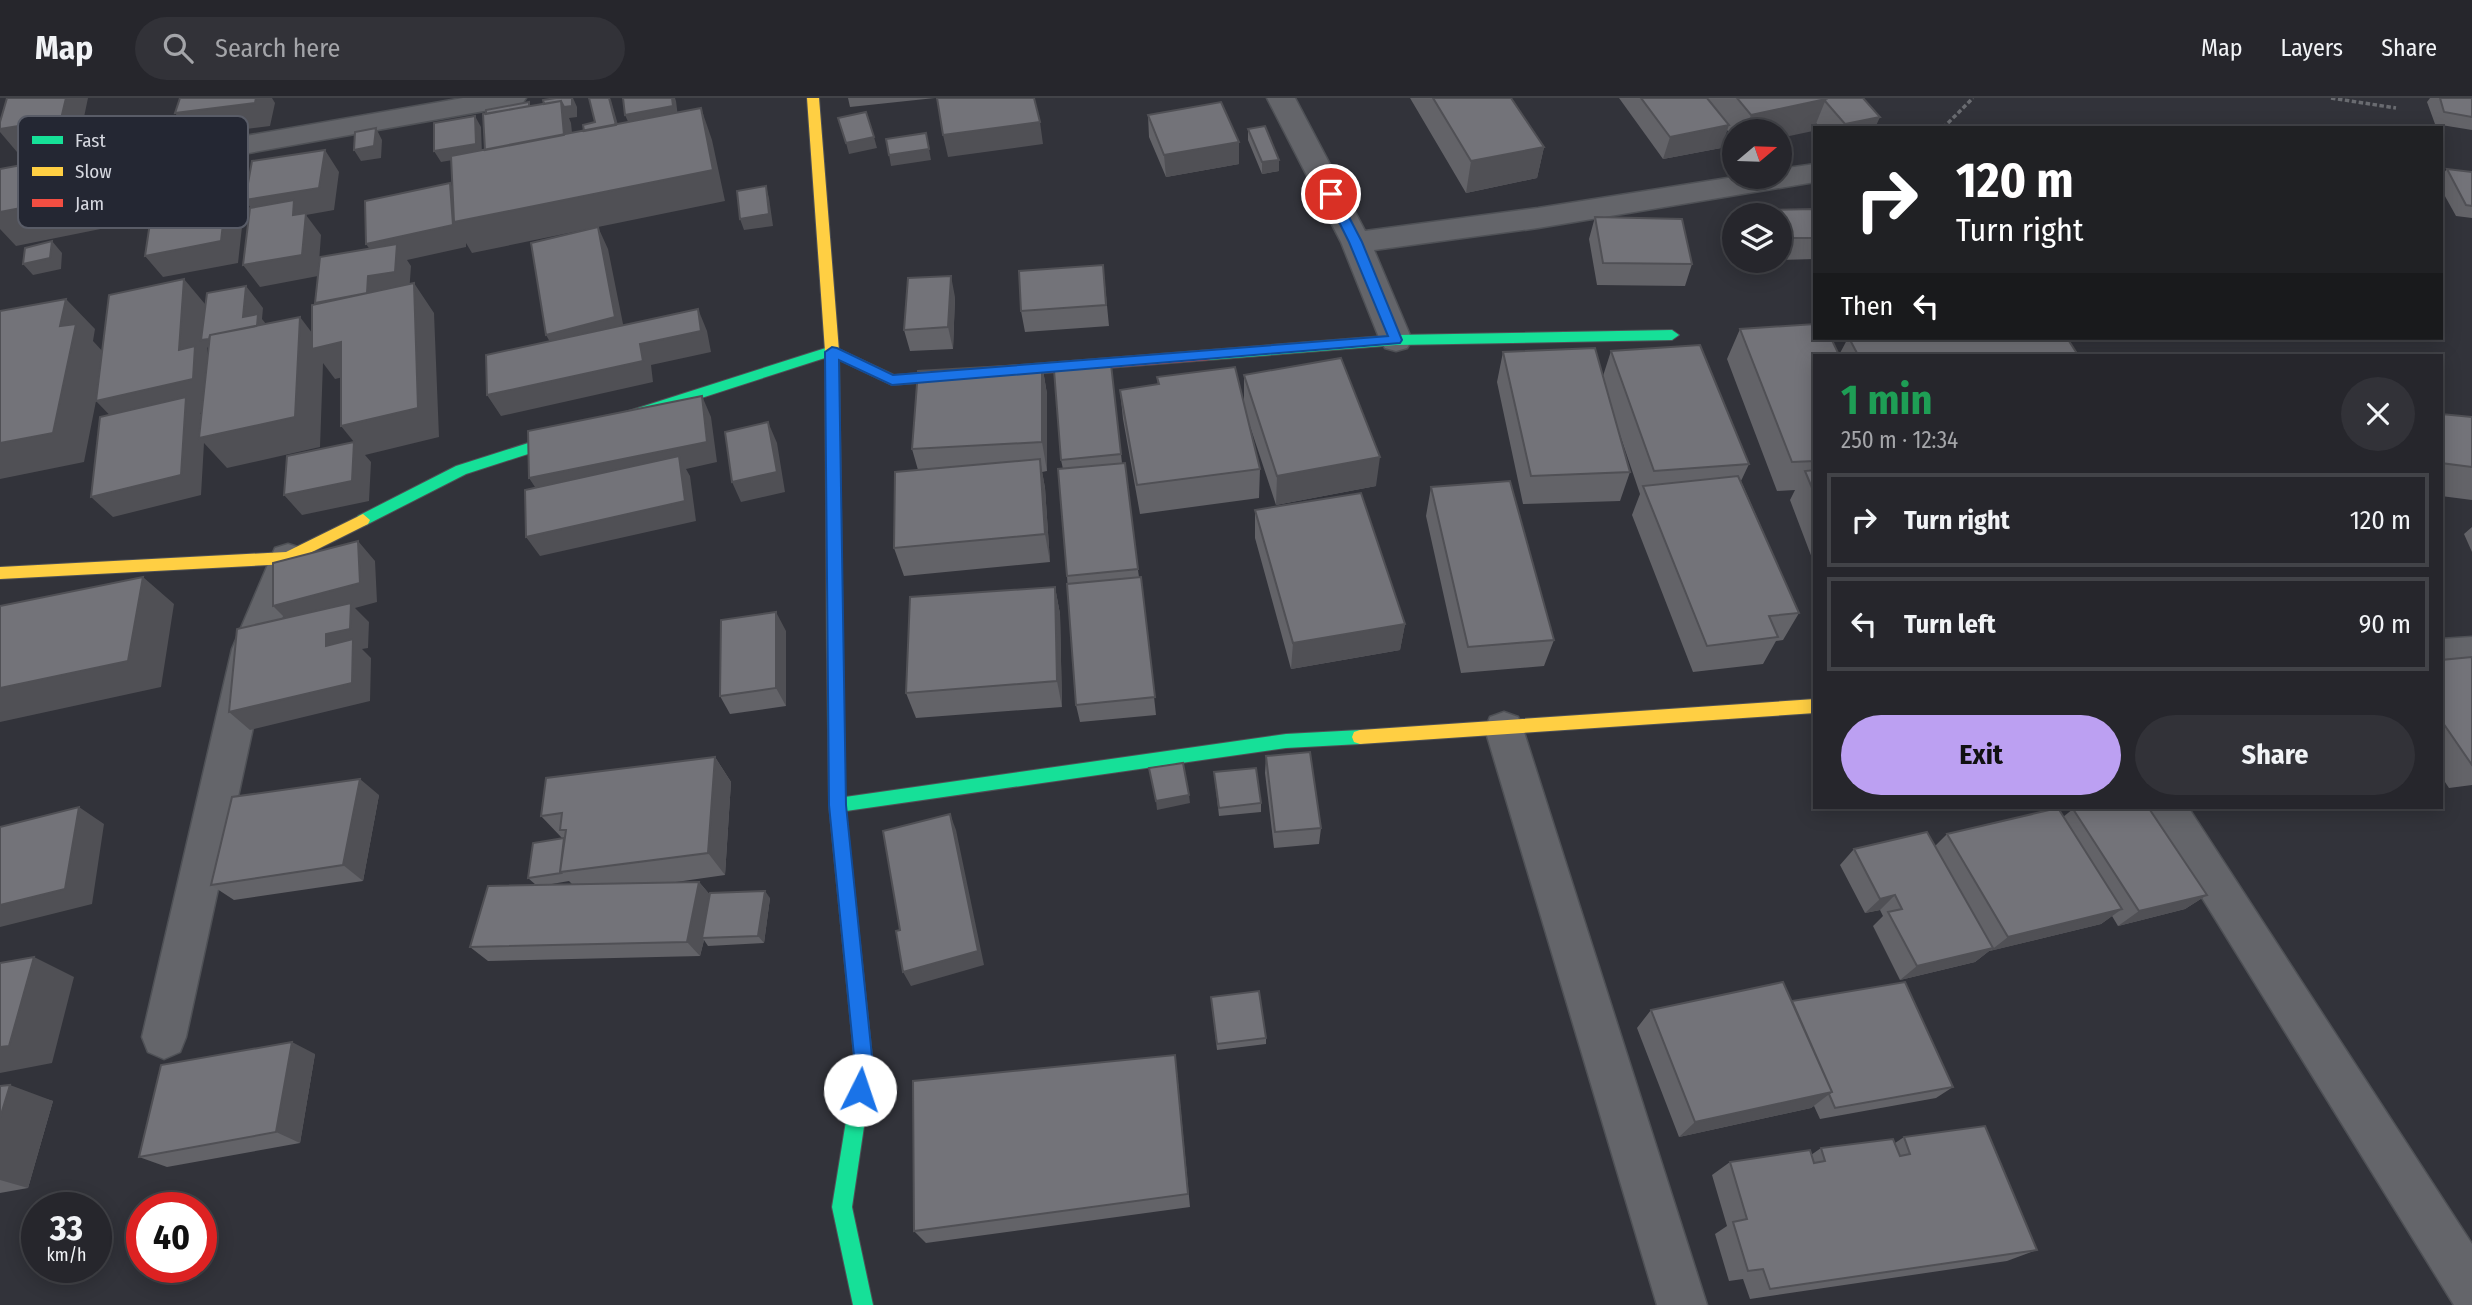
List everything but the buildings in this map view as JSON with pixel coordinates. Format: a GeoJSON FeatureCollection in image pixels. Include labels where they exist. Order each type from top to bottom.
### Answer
{"type":"FeatureCollection","features":[{"type":"Feature","properties":{"kind":"street"},"geometry":{"type":"LineString","coordinates":[[248,144],[512,98]]}},
{"type":"Feature","properties":{"kind":"street"},"geometry":{"type":"LineString","coordinates":[[813,98],[832,352],[837,805],[864,1066],[842,1207],[863,1305]]}},
{"type":"Feature","properties":{"kind":"street"},"geometry":{"type":"LineString","coordinates":[[1282,98],[1356,242],[1396,340]]}},
{"type":"Feature","properties":{"kind":"street"},"geometry":{"type":"LineString","coordinates":[[1356,242],[1538,218],[1813,173]]}},
{"type":"Feature","properties":{"kind":"street"},"geometry":{"type":"LineString","coordinates":[[0,573],[288,558],[461,470],[832,352],[892,380],[1396,340],[1672,335]]}},
{"type":"Feature","properties":{"kind":"street"},"geometry":{"type":"LineString","coordinates":[[164,1037],[251,649],[288,558]]}},
{"type":"Feature","properties":{"kind":"street"},"geometry":{"type":"LineString","coordinates":[[2443,655],[2472,653]]}},
{"type":"Feature","properties":{"kind":"street"},"geometry":{"type":"LineString","coordinates":[[837,805],[1286,741],[1504,729],[1813,706]]}},
{"type":"Feature","properties":{"kind":"street"},"geometry":{"type":"LineString","coordinates":[[1504,729],[1682,1305]]}},
{"type":"Feature","properties":{"kind":"street"},"geometry":{"type":"LineString","coordinates":[[2167,809],[2472,1288]]}},
{"type":"Feature","properties":{"kind":"path"},"geometry":{"type":"LineString","coordinates":[[1945,126],[1973,98]]}},
{"type":"Feature","properties":{"kind":"path"},"geometry":{"type":"LineString","coordinates":[[2331,98],[2396,107]]}},
{"type":"Feature","properties":{"kind":"traffic: fast"},"geometry":{"type":"LineString","coordinates":[[1209,355],[1396,340],[1672,335]]}},
{"type":"Feature","properties":{"kind":"traffic: fast"},"geometry":{"type":"LineString","coordinates":[[363,520],[461,470],[832,351],[892,380],[943,376]]}},
{"type":"Feature","properties":{"kind":"traffic: fast"},"geometry":{"type":"LineString","coordinates":[[835,658],[837,805],[864,1066],[842,1207],[863,1305]]}},
{"type":"Feature","properties":{"kind":"traffic: fast"},"geometry":{"type":"LineString","coordinates":[[837,805],[1286,741],[1360,737]]}},
{"type":"Feature","properties":{"kind":"traffic: slow"},"geometry":{"type":"LineString","coordinates":[[813,98],[832,351],[835,658]]}},
{"type":"Feature","properties":{"kind":"traffic: slow"},"geometry":{"type":"LineString","coordinates":[[0,573],[288,558],[363,520]]}},
{"type":"Feature","properties":{"kind":"traffic: slow"},"geometry":{"type":"LineString","coordinates":[[1360,737],[1813,706]]}},
{"type":"Feature","properties":{"kind":"traffic: jam"},"geometry":{"type":"LineString","coordinates":[[943,376],[1209,355]]}},
{"type":"Feature","properties":{"kind":"route"},"geometry":{"type":"LineString","coordinates":[[860,1090],[864,1066],[837,805],[832,352],[892,380],[1396,340],[1356,242],[1331,194]]}}]}
